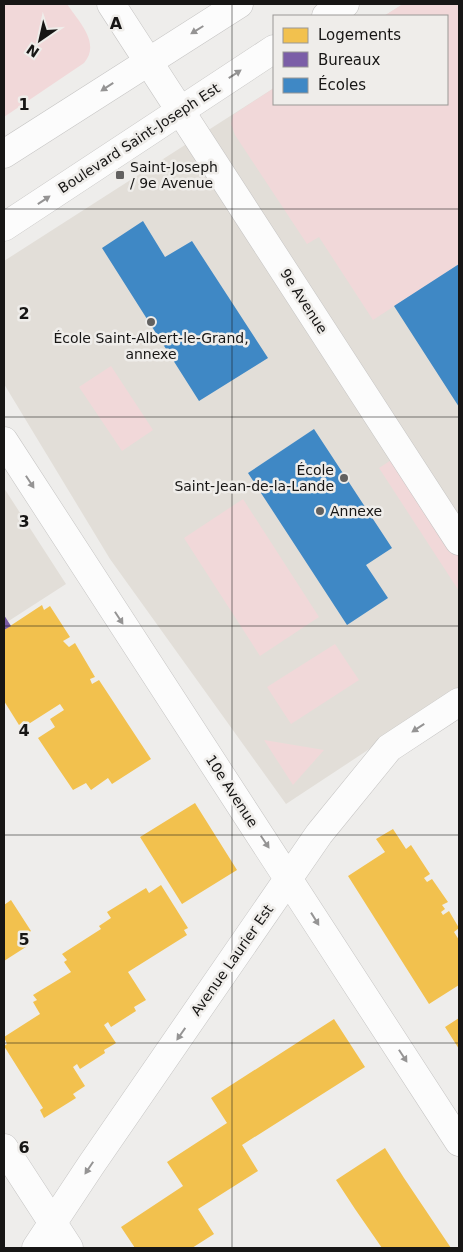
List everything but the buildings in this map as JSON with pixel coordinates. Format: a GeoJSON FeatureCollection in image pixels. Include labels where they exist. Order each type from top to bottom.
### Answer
{"type":"FeatureCollection","features":[{"type":"Feature","properties":{"kind":"street","name":"9e Avenue"},"geometry":{"type":"LineString","coordinates":[[112,4],[459,541]]}},
{"type":"Feature","properties":{"kind":"street"},"geometry":{"type":"LineString","coordinates":[[4,154],[239,4]]}},
{"type":"Feature","properties":{"kind":"street"},"geometry":{"type":"LineString","coordinates":[[328,15],[345,4]]}},
{"type":"Feature","properties":{"kind":"street","name":"Boulevard Saint-Joseph Est"},"geometry":{"type":"LineString","coordinates":[[4,227],[273,50]]}},
{"type":"Feature","properties":{"kind":"street","name":"10e Avenue"},"geometry":{"type":"LineString","coordinates":[[4,441],[459,1142]]}},
{"type":"Feature","properties":{"kind":"street","name":"Avenue Laurier Est"},"geometry":{"type":"LineString","coordinates":[[36,1248],[319,834],[388,748],[459,702]]}},
{"type":"Feature","properties":{"kind":"street"},"geometry":{"type":"LineString","coordinates":[[4,1148],[69,1248]]}},
{"type":"Feature","properties":{"kind":"shaded area"},"geometry":{"type":"Polygon","coordinates":[[[4,4],[67,4],[82,25],[89,40],[90,48],[89,55],[84,63],[4,117],[4,4]]]}},
{"type":"Feature","properties":{"kind":"shaded area","name":"École Saint-Jean-de-la-Lande"},"geometry":{"type":"Polygon","coordinates":[[[403,4],[459,4],[459,690],[286,804],[110,559],[4,384],[4,261],[273,89],[273,105],[448,105],[448,15],[386,15],[403,4]]]}},
{"type":"Feature","properties":{"kind":"shaded area"},"geometry":{"type":"Polygon","coordinates":[[[403,4],[459,4],[459,264],[373,320],[319,237],[307,244],[235,135],[231,124],[233,115],[273,89],[273,105],[448,105],[448,15],[386,15],[403,4]]]}},
{"type":"Feature","properties":{"kind":"shaded area"},"geometry":{"type":"Polygon","coordinates":[[[111,366],[153,430],[122,451],[79,387],[111,366]]]}},
{"type":"Feature","properties":{"kind":"shaded area"},"geometry":{"type":"Polygon","coordinates":[[[399,455],[459,547],[459,591],[379,468],[399,455]]]}},
{"type":"Feature","properties":{"kind":"shaded area"},"geometry":{"type":"Polygon","coordinates":[[[4,488],[66,584],[4,624],[4,488]]]}},
{"type":"Feature","properties":{"kind":"shaded area"},"geometry":{"type":"Polygon","coordinates":[[[243,499],[319,617],[260,656],[184,538],[243,499]]]}},
{"type":"Feature","properties":{"kind":"shaded area"},"geometry":{"type":"Polygon","coordinates":[[[335,644],[359,680],[291,724],[267,687],[335,644]]]}},
{"type":"Feature","properties":{"kind":"shaded area"},"geometry":{"type":"Polygon","coordinates":[[[264,740],[324,750],[293,785],[264,740]]]}},
{"type":"Feature","properties":{"kind":"place","name":"Saint-Joseph / 9e Avenue"},"geometry":{"type":"Point","coordinates":[120,175]}},
{"type":"Feature","properties":{"kind":"place","name":"École Saint-Albert-le-Grand, annexe"},"geometry":{"type":"Point","coordinates":[151,322]}},
{"type":"Feature","properties":{"kind":"place","name":"École Saint-Jean-de-la-Lande"},"geometry":{"type":"Point","coordinates":[344,478]}},
{"type":"Feature","properties":{"kind":"place","name":"Annexe"},"geometry":{"type":"Point","coordinates":[320,511]}}]}
